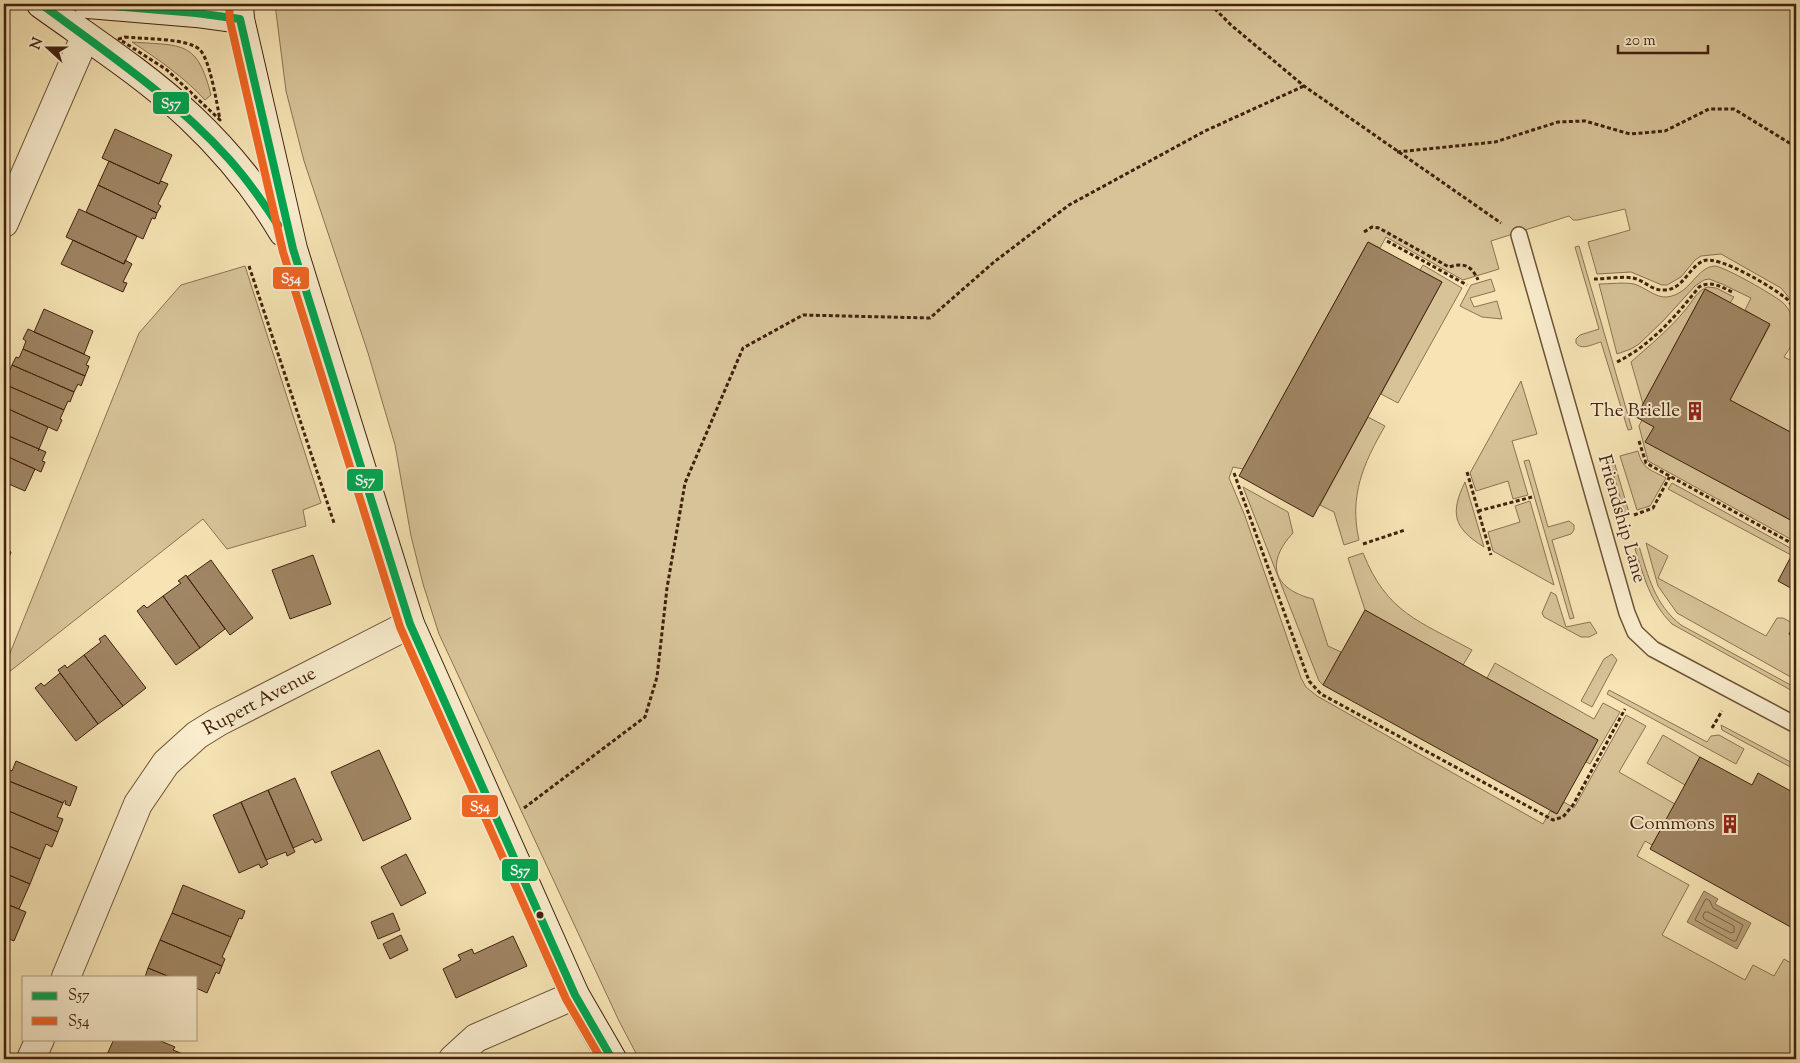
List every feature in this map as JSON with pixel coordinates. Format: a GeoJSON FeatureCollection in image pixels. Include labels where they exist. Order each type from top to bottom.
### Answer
{"type":"FeatureCollection","features":[{"type":"Feature","properties":{"kind":"street"},"geometry":{"type":"LineString","coordinates":[[40,4],[137,73],[190,117],[240,170],[276,221],[292,249]]}},
{"type":"Feature","properties":{"kind":"street"},"geometry":{"type":"LineString","coordinates":[[88,4],[240,11],[292,249],[410,624],[574,995],[612,1059]]}},
{"type":"Feature","properties":{"kind":"street"},"geometry":{"type":"LineString","coordinates":[[4,223],[85,36],[104,4]]}},
{"type":"Feature","properties":{"kind":"street","name":"Rupert Avenue"},"geometry":{"type":"LineString","coordinates":[[66,976],[138,804],[166,763],[197,735],[218,722],[410,624]]}},
{"type":"Feature","properties":{"kind":"street"},"geometry":{"type":"LineString","coordinates":[[453,1059],[476,1038],[574,995]]}},
{"type":"Feature","properties":{"kind":"street"},"geometry":{"type":"LineString","coordinates":[[31,1059],[40,1040]]}},
{"type":"Feature","properties":{"kind":"lane","name":"Friendship Lane"},"geometry":{"type":"LineString","coordinates":[[1519,235],[1625,607],[1635,632],[1653,649],[1796,725]]}},
{"type":"Feature","properties":{"kind":"path"},"geometry":{"type":"LineString","coordinates":[[1210,4],[1231,25],[1304,86],[1519,235]]}},
{"type":"Feature","properties":{"kind":"path"},"geometry":{"type":"LineString","coordinates":[[519,812],[645,717],[657,677],[667,588],[685,483],[743,348],[802,315],[930,318],[994,262],[1069,204],[1205,131],[1304,86]]}},
{"type":"Feature","properties":{"kind":"path"},"geometry":{"type":"LineString","coordinates":[[1397,152],[1495,142],[1558,122],[1585,122],[1630,134],[1665,131],[1708,109],[1734,108],[1796,147]]}},
{"type":"Feature","properties":{"kind":"path"},"geometry":{"type":"LineString","coordinates":[[1364,232],[1372,227],[1379,228],[1449,267],[1466,265],[1474,272],[1478,280]]}},
{"type":"Feature","properties":{"kind":"path"},"geometry":{"type":"LineString","coordinates":[[1387,241],[1467,285]]}},
{"type":"Feature","properties":{"kind":"path"},"geometry":{"type":"LineString","coordinates":[[1594,279],[1630,278],[1658,290],[1666,290],[1680,284],[1702,261],[1711,259],[1739,270],[1774,291],[1788,301],[1796,313]]}},
{"type":"Feature","properties":{"kind":"path"},"geometry":{"type":"LineString","coordinates":[[249,266],[334,523]]}},
{"type":"Feature","properties":{"kind":"path"},"geometry":{"type":"LineString","coordinates":[[1617,362],[1630,356],[1655,337],[1672,320],[1699,287],[1711,284],[1734,293]]}},
{"type":"Feature","properties":{"kind":"path"},"geometry":{"type":"LineString","coordinates":[[1639,441],[1646,463],[1793,544]]}},
{"type":"Feature","properties":{"kind":"path"},"geometry":{"type":"LineString","coordinates":[[1467,472],[1490,555]]}},
{"type":"Feature","properties":{"kind":"path"},"geometry":{"type":"LineString","coordinates":[[1234,473],[1309,680],[1321,694],[1553,820],[1563,818],[1573,805],[1625,709]]}},
{"type":"Feature","properties":{"kind":"path"},"geometry":{"type":"LineString","coordinates":[[1634,515],[1653,508],[1670,476]]}},
{"type":"Feature","properties":{"kind":"path"},"geometry":{"type":"LineString","coordinates":[[1478,511],[1532,497]]}},
{"type":"Feature","properties":{"kind":"path"},"geometry":{"type":"LineString","coordinates":[[1364,544],[1405,530]]}},
{"type":"Feature","properties":{"kind":"shaded area"},"geometry":{"type":"Polygon","coordinates":[[[275,4],[1796,4],[1796,306],[1781,288],[1721,254],[1701,256],[1695,260],[1681,277],[1667,285],[1662,285],[1631,272],[1597,274],[1588,242],[1630,230],[1625,209],[1578,220],[1573,220],[1569,216],[1491,241],[1499,269],[1463,280],[1386,237],[1380,248],[1368,242],[1243,469],[1233,467],[1229,478],[1245,516],[1301,678],[1306,687],[1317,696],[1543,824],[1550,811],[1557,814],[1564,802],[1574,808],[1626,715],[1646,726],[1619,772],[1675,804],[1652,845],[1645,841],[1637,856],[1689,885],[1662,935],[1745,980],[1753,965],[1774,976],[1784,959],[1796,966],[1796,1059],[639,1059],[619,1021],[439,634],[423,584],[411,536],[395,445],[368,353],[304,161],[286,91],[275,4]]]}},
{"type":"Feature","properties":{"kind":"shaded area"},"geometry":{"type":"Polygon","coordinates":[[[132,42],[164,44],[185,49],[200,64],[211,95],[205,100],[180,76],[132,42]]]}},
{"type":"Feature","properties":{"kind":"shaded area"},"geometry":{"type":"Polygon","coordinates":[[[1579,246],[1632,429],[1628,430],[1601,342],[1584,347],[1576,343],[1576,339],[1580,335],[1599,329],[1575,247],[1579,246]]]}},
{"type":"Feature","properties":{"kind":"shaded area"},"geometry":{"type":"Polygon","coordinates":[[[1423,265],[1462,288],[1398,403],[1381,394],[1442,282],[1420,270],[1423,265]]]}},
{"type":"Feature","properties":{"kind":"shaded area"},"geometry":{"type":"Polygon","coordinates":[[[245,266],[321,503],[303,510],[306,526],[227,549],[203,519],[4,676],[4,668],[139,333],[181,285],[245,266]]]}},
{"type":"Feature","properties":{"kind":"shaded area"},"geometry":{"type":"Polygon","coordinates":[[[1715,266],[1739,276],[1777,298],[1785,304],[1791,315],[1796,333],[1784,357],[1796,363],[1796,435],[1730,400],[1770,325],[1745,310],[1751,298],[1722,284],[1709,279],[1695,286],[1639,344],[1617,354],[1599,284],[1634,284],[1658,296],[1667,297],[1682,291],[1708,267],[1715,266]]]}},
{"type":"Feature","properties":{"kind":"shaded area"},"geometry":{"type":"Polygon","coordinates":[[[1491,279],[1495,291],[1470,298],[1474,307],[1497,301],[1502,319],[1482,317],[1460,306],[1471,285],[1491,279]]]}},
{"type":"Feature","properties":{"kind":"shaded area"},"geometry":{"type":"Polygon","coordinates":[[[1708,287],[1716,288],[1734,297],[1730,303],[1705,289],[1643,404],[1631,362],[1660,337],[1698,293],[1708,287]]]}},
{"type":"Feature","properties":{"kind":"shaded area"},"geometry":{"type":"Polygon","coordinates":[[[1521,381],[1537,434],[1512,441],[1528,495],[1513,499],[1508,481],[1476,491],[1470,473],[1521,381]]]}},
{"type":"Feature","properties":{"kind":"shaded area"},"geometry":{"type":"Polygon","coordinates":[[[1368,417],[1385,426],[1364,467],[1360,481],[1356,509],[1359,540],[1344,545],[1334,512],[1320,505],[1368,417]]]}},
{"type":"Feature","properties":{"kind":"shaded area"},"geometry":{"type":"Polygon","coordinates":[[[1642,420],[1654,427],[1646,442],[1796,523],[1796,542],[1648,461],[1639,426],[1642,420]]]}},
{"type":"Feature","properties":{"kind":"shaded area"},"geometry":{"type":"Polygon","coordinates":[[[1638,451],[1645,466],[1666,478],[1650,506],[1637,510],[1620,456],[1638,451]]]}},
{"type":"Feature","properties":{"kind":"shaded area"},"geometry":{"type":"Polygon","coordinates":[[[1613,458],[1630,516],[1626,517],[1609,460],[1613,458]]]}},
{"type":"Feature","properties":{"kind":"shaded area"},"geometry":{"type":"Polygon","coordinates":[[[1529,460],[1548,527],[1569,521],[1574,525],[1574,530],[1571,534],[1552,540],[1574,618],[1570,619],[1524,461],[1529,460]]]}},
{"type":"Feature","properties":{"kind":"shaded area"},"geometry":{"type":"Polygon","coordinates":[[[1465,482],[1484,547],[1466,533],[1457,519],[1457,503],[1465,482]]]}},
{"type":"Feature","properties":{"kind":"shaded area"},"geometry":{"type":"Polygon","coordinates":[[[1672,483],[1794,550],[1791,555],[1668,489],[1672,483]]]}},
{"type":"Feature","properties":{"kind":"shaded area"},"geometry":{"type":"Polygon","coordinates":[[[1243,487],[1288,512],[1293,533],[1284,544],[1279,555],[1276,564],[1278,574],[1282,582],[1289,589],[1313,599],[1328,646],[1341,652],[1323,685],[1319,681],[1243,487]]]}},
{"type":"Feature","properties":{"kind":"shaded area"},"geometry":{"type":"Polygon","coordinates":[[[1530,501],[1554,585],[1493,551],[1488,532],[1520,522],[1515,506],[1530,501]]]}},
{"type":"Feature","properties":{"kind":"shaded area"},"geometry":{"type":"Polygon","coordinates":[[[1646,543],[1668,556],[1658,578],[1667,583],[1766,636],[1777,618],[1783,618],[1796,625],[1796,680],[1677,613],[1658,586],[1646,543]]]}},
{"type":"Feature","properties":{"kind":"shaded area"},"geometry":{"type":"Polygon","coordinates":[[[1639,546],[1654,589],[1672,617],[1681,625],[1796,688],[1796,693],[1672,624],[1658,607],[1649,589],[1635,549],[1639,546]]]}},
{"type":"Feature","properties":{"kind":"shaded area"},"geometry":{"type":"Polygon","coordinates":[[[1363,553],[1372,573],[1394,602],[1421,622],[1472,650],[1463,665],[1365,610],[1348,558],[1363,553]]]}},
{"type":"Feature","properties":{"kind":"shaded area"},"geometry":{"type":"Polygon","coordinates":[[[1551,592],[1556,595],[1566,627],[1590,622],[1597,633],[1589,637],[1581,637],[1544,617],[1542,613],[1551,592]]]}},
{"type":"Feature","properties":{"kind":"shaded area"},"geometry":{"type":"Polygon","coordinates":[[[1612,654],[1617,660],[1592,707],[1581,701],[1604,659],[1612,654]]]}},
{"type":"Feature","properties":{"kind":"shaded area"},"geometry":{"type":"Polygon","coordinates":[[[1495,663],[1594,719],[1603,703],[1620,712],[1590,764],[1586,762],[1598,740],[1487,678],[1495,663]]]}},
{"type":"Feature","properties":{"kind":"shaded area"},"geometry":{"type":"Polygon","coordinates":[[[1609,690],[1707,742],[1711,736],[1719,735],[1744,749],[1736,764],[1607,694],[1609,690]]]}},
{"type":"Feature","properties":{"kind":"shaded area"},"geometry":{"type":"Polygon","coordinates":[[[1721,725],[1796,765],[1796,770],[1722,730],[1721,725]]]}},
{"type":"Feature","properties":{"kind":"shaded area"},"geometry":{"type":"Polygon","coordinates":[[[1663,735],[1700,757],[1685,785],[1647,763],[1663,735]]]}},
{"type":"Feature","properties":{"kind":"water"},"geometry":{"type":"Polygon","coordinates":[[[1704,891],[1718,899],[1715,904],[1751,923],[1737,949],[1687,922],[1704,891]]]}},
{"type":"Feature","properties":{"kind":"building"},"geometry":{"type":"Polygon","coordinates":[[[115,129],[172,155],[159,184],[102,158],[115,129]]]}},
{"type":"Feature","properties":{"kind":"building"},"geometry":{"type":"Polygon","coordinates":[[[109,161],[159,184],[161,181],[168,184],[158,204],[161,206],[157,213],[98,185],[109,161]]]}},
{"type":"Feature","properties":{"kind":"building"},"geometry":{"type":"Polygon","coordinates":[[[98,185],[157,213],[155,219],[152,218],[143,239],[86,212],[98,185]]]}},
{"type":"Feature","properties":{"kind":"building"},"geometry":{"type":"Polygon","coordinates":[[[79,209],[137,236],[124,264],[66,237],[79,209]]]}},
{"type":"Feature","properties":{"kind":"building"},"geometry":{"type":"Polygon","coordinates":[[[73,240],[124,264],[125,260],[132,264],[123,282],[127,283],[123,292],[61,264],[73,240]]]}},
{"type":"Feature","properties":{"kind":"building"},"geometry":{"type":"Polygon","coordinates":[[[1368,242],[1442,282],[1313,517],[1239,476],[1368,242]]]}},
{"type":"Feature","properties":{"kind":"building","name":"The Brielle"},"geometry":{"type":"Polygon","coordinates":[[[1705,289],[1770,324],[1730,400],[1796,435],[1796,523],[1645,442],[1654,427],[1636,417],[1705,289]]]}},
{"type":"Feature","properties":{"kind":"building"},"geometry":{"type":"Polygon","coordinates":[[[44,309],[93,331],[84,354],[34,332],[44,309]]]}},
{"type":"Feature","properties":{"kind":"building"},"geometry":{"type":"Polygon","coordinates":[[[28,329],[90,357],[86,365],[89,366],[85,376],[23,349],[26,341],[23,339],[28,329]]]}},
{"type":"Feature","properties":{"kind":"building"},"geometry":{"type":"Polygon","coordinates":[[[23,349],[85,376],[81,386],[78,384],[74,392],[12,365],[16,357],[19,358],[23,349]]]}},
{"type":"Feature","properties":{"kind":"building"},"geometry":{"type":"Polygon","coordinates":[[[12,365],[74,392],[70,402],[68,401],[64,410],[4,384],[12,365]]]}},
{"type":"Feature","properties":{"kind":"building"},"geometry":{"type":"Polygon","coordinates":[[[4,384],[64,410],[57,431],[4,407],[4,384]]]}},
{"type":"Feature","properties":{"kind":"building"},"geometry":{"type":"Polygon","coordinates":[[[4,407],[48,427],[39,449],[4,434],[4,407]]]}},
{"type":"Feature","properties":{"kind":"building"},"geometry":{"type":"Polygon","coordinates":[[[4,434],[46,452],[42,461],[45,462],[41,472],[4,455],[4,434]]]}},
{"type":"Feature","properties":{"kind":"building"},"geometry":{"type":"Polygon","coordinates":[[[4,455],[35,469],[25,491],[4,482],[4,455]]]}},
{"type":"Feature","properties":{"kind":"building"},"geometry":{"type":"Polygon","coordinates":[[[4,525],[9,527],[4,540],[4,525]]]}},
{"type":"Feature","properties":{"kind":"building"},"geometry":{"type":"Polygon","coordinates":[[[1796,547],[1796,591],[1778,581],[1796,547]]]}},
{"type":"Feature","properties":{"kind":"building"},"geometry":{"type":"Polygon","coordinates":[[[4,549],[11,552],[4,570],[4,549]]]}},
{"type":"Feature","properties":{"kind":"building"},"geometry":{"type":"Polygon","coordinates":[[[313,555],[331,604],[290,619],[272,570],[313,555]]]}},
{"type":"Feature","properties":{"kind":"building"},"geometry":{"type":"Polygon","coordinates":[[[211,560],[253,618],[230,635],[187,577],[211,560]]]}},
{"type":"Feature","properties":{"kind":"building"},"geometry":{"type":"Polygon","coordinates":[[[186,575],[225,629],[200,648],[163,596],[181,583],[178,581],[186,575]]]}},
{"type":"Feature","properties":{"kind":"building"},"geometry":{"type":"Polygon","coordinates":[[[163,596],[200,648],[176,665],[137,611],[144,605],[147,608],[163,596]]]}},
{"type":"Feature","properties":{"kind":"building"},"geometry":{"type":"Polygon","coordinates":[[[1365,610],[1598,740],[1557,814],[1323,685],[1365,610]]]}},
{"type":"Feature","properties":{"kind":"building"},"geometry":{"type":"Polygon","coordinates":[[[1796,621],[1796,638],[1789,634],[1796,621]]]}},
{"type":"Feature","properties":{"kind":"building"},"geometry":{"type":"Polygon","coordinates":[[[105,635],[146,688],[123,706],[84,655],[101,642],[99,639],[105,635]]]}},
{"type":"Feature","properties":{"kind":"building"},"geometry":{"type":"Polygon","coordinates":[[[84,655],[123,706],[98,724],[58,670],[65,665],[67,668],[84,655]]]}},
{"type":"Feature","properties":{"kind":"building"},"geometry":{"type":"Polygon","coordinates":[[[60,673],[98,724],[76,741],[35,688],[41,683],[44,686],[60,673]]]}},
{"type":"Feature","properties":{"kind":"building"},"geometry":{"type":"Polygon","coordinates":[[[379,750],[411,819],[363,841],[331,772],[379,750]]]}},
{"type":"Feature","properties":{"kind":"building","name":"Commons"},"geometry":{"type":"Polygon","coordinates":[[[1700,757],[1752,785],[1758,773],[1796,794],[1796,930],[1650,849],[1700,757]]]}},
{"type":"Feature","properties":{"kind":"building"},"geometry":{"type":"Polygon","coordinates":[[[16,761],[77,787],[70,806],[65,804],[66,801],[63,803],[4,779],[8,769],[12,771],[16,761]]]}},
{"type":"Feature","properties":{"kind":"building"},"geometry":{"type":"Polygon","coordinates":[[[295,778],[322,840],[315,843],[313,839],[293,848],[268,790],[295,778]]]}},
{"type":"Feature","properties":{"kind":"building"},"geometry":{"type":"Polygon","coordinates":[[[4,779],[63,803],[57,817],[63,819],[58,832],[4,809],[4,779]]]}},
{"type":"Feature","properties":{"kind":"building"},"geometry":{"type":"Polygon","coordinates":[[[268,790],[295,852],[287,856],[286,852],[266,860],[241,802],[268,790]]]}},
{"type":"Feature","properties":{"kind":"building"},"geometry":{"type":"Polygon","coordinates":[[[241,802],[268,864],[261,868],[259,864],[239,873],[213,815],[241,802]]]}},
{"type":"Feature","properties":{"kind":"building"},"geometry":{"type":"Polygon","coordinates":[[[4,809],[58,832],[52,847],[46,844],[40,859],[4,844],[4,809]]]}},
{"type":"Feature","properties":{"kind":"building"},"geometry":{"type":"Polygon","coordinates":[[[4,844],[40,859],[30,884],[4,873],[4,844]]]}},
{"type":"Feature","properties":{"kind":"building"},"geometry":{"type":"Polygon","coordinates":[[[406,854],[426,893],[401,906],[381,867],[406,854]]]}},
{"type":"Feature","properties":{"kind":"building"},"geometry":{"type":"Polygon","coordinates":[[[4,873],[30,884],[19,909],[4,903],[4,873]]]}},
{"type":"Feature","properties":{"kind":"building"},"geometry":{"type":"Polygon","coordinates":[[[183,885],[245,911],[242,919],[239,918],[231,937],[172,913],[183,885]]]}},
{"type":"Feature","properties":{"kind":"building"},"geometry":{"type":"Polygon","coordinates":[[[4,903],[26,912],[14,941],[4,937],[4,903]]]}},
{"type":"Feature","properties":{"kind":"building"},"geometry":{"type":"Polygon","coordinates":[[[172,913],[231,937],[222,957],[225,959],[222,966],[160,940],[172,913]]]}},
{"type":"Feature","properties":{"kind":"building"},"geometry":{"type":"Polygon","coordinates":[[[393,913],[400,930],[378,939],[371,922],[393,913]]]}},
{"type":"Feature","properties":{"kind":"building"},"geometry":{"type":"Polygon","coordinates":[[[401,935],[408,950],[390,959],[383,944],[401,935]]]}},
{"type":"Feature","properties":{"kind":"building"},"geometry":{"type":"Polygon","coordinates":[[[513,936],[527,966],[456,998],[443,969],[461,960],[458,955],[472,949],[474,954],[513,936]]]}},
{"type":"Feature","properties":{"kind":"building"},"geometry":{"type":"Polygon","coordinates":[[[160,940],[222,966],[219,974],[216,972],[207,993],[198,989],[198,976],[168,976],[148,968],[160,940]]]}},
{"type":"Feature","properties":{"kind":"building"},"geometry":{"type":"Polygon","coordinates":[[[148,968],[168,976],[145,976],[148,968]]]}},
{"type":"Feature","properties":{"kind":"building"},"geometry":{"type":"Polygon","coordinates":[[[114,1040],[158,1040],[175,1047],[173,1050],[188,1056],[187,1059],[105,1059],[114,1040]]]}},
{"type":"Feature","properties":{"kind":"transit line","name":"S57"},"geometry":{"type":"LineString","coordinates":[[41,4],[139,76],[185,115],[235,166],[278,225]]}},
{"type":"Feature","properties":{"kind":"transit line","name":"S57"},"geometry":{"type":"LineString","coordinates":[[88,4],[196,13],[240,19],[293,249],[410,624],[575,995],[612,1059]]}},
{"type":"Feature","properties":{"kind":"transit line","name":"S54"},"geometry":{"type":"LineString","coordinates":[[229,5],[230,21],[283,252],[400,627],[566,999],[601,1059]]}},
{"type":"Feature","properties":{"kind":"place","name":"The Brielle"},"geometry":{"type":"Point","coordinates":[1695,411]}},
{"type":"Feature","properties":{"kind":"place","name":"Commons"},"geometry":{"type":"Point","coordinates":[1730,824]}}]}
